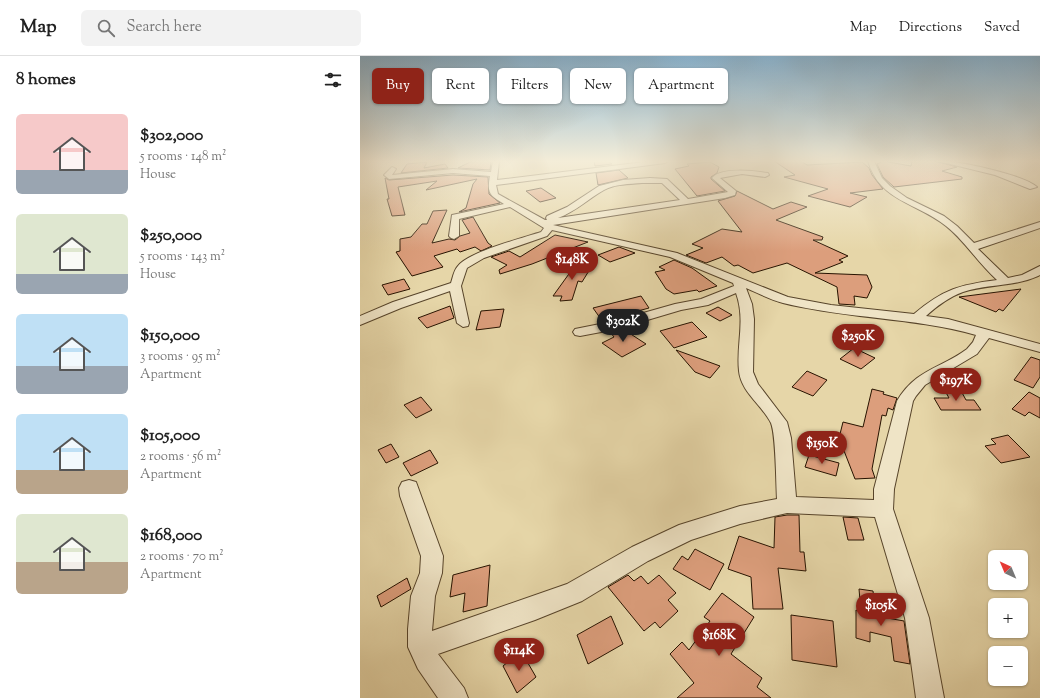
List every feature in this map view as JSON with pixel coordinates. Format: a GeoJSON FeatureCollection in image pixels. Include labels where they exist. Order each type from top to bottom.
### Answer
{"type":"FeatureCollection","features":[{"type":"Feature","properties":{"kind":"street"},"geometry":{"type":"LineString","coordinates":[[493,191],[495,195],[509,205],[545,224],[673,255],[739,285],[784,300],[803,305],[948,323],[1040,348]]}},
{"type":"Feature","properties":{"kind":"street"},"geometry":{"type":"LineString","coordinates":[[545,224],[598,191]]}},
{"type":"Feature","properties":{"kind":"street"},"geometry":{"type":"LineString","coordinates":[[674,191],[686,202]]}},
{"type":"Feature","properties":{"kind":"street"},"geometry":{"type":"LineString","coordinates":[[545,224],[686,202],[732,193],[730,191]]}},
{"type":"Feature","properties":{"kind":"street"},"geometry":{"type":"LineString","coordinates":[[891,191],[899,197],[928,210],[948,223],[1005,281]]}},
{"type":"Feature","properties":{"kind":"street"},"geometry":{"type":"LineString","coordinates":[[1024,193],[1036,195]]}},
{"type":"Feature","properties":{"kind":"street"},"geometry":{"type":"LineString","coordinates":[[454,236],[455,217],[509,205]]}},
{"type":"Feature","properties":{"kind":"street"},"geometry":{"type":"LineString","coordinates":[[463,324],[455,285],[462,267],[468,262],[544,234],[545,224]]}},
{"type":"Feature","properties":{"kind":"street"},"geometry":{"type":"LineString","coordinates":[[973,247],[1040,225]]}},
{"type":"Feature","properties":{"kind":"street"},"geometry":{"type":"LineString","coordinates":[[916,318],[930,306],[959,289],[1030,277],[1040,269]]}},
{"type":"Feature","properties":{"kind":"street"},"geometry":{"type":"LineString","coordinates":[[360,321],[397,305],[455,285]]}},
{"type":"Feature","properties":{"kind":"street"},"geometry":{"type":"LineString","coordinates":[[580,332],[617,325],[679,307],[704,302],[739,285]]}},
{"type":"Feature","properties":{"kind":"street"},"geometry":{"type":"LineString","coordinates":[[739,285],[746,304],[748,319],[746,372],[751,385],[779,422],[782,438],[786,505]]}},
{"type":"Feature","properties":{"kind":"street"},"geometry":{"type":"LineString","coordinates":[[930,698],[917,618],[883,509],[884,489],[905,401],[911,390],[920,382],[958,361],[977,347],[983,337],[982,332]]}},
{"type":"Feature","properties":{"kind":"street"},"geometry":{"type":"LineString","coordinates":[[409,488],[432,556],[431,573],[423,596],[420,629],[421,647],[427,660],[454,698]]}},
{"type":"Feature","properties":{"kind":"street"},"geometry":{"type":"LineString","coordinates":[[421,647],[574,593],[640,554],[686,532],[740,515],[786,505],[883,509]]}},
{"type":"Feature","properties":{"kind":"building"},"geometry":{"type":"Polygon","coordinates":[[[387,191],[399,191],[405,215],[392,216],[387,199],[389,199],[387,191]]]}},
{"type":"Feature","properties":{"kind":"building"},"geometry":{"type":"Polygon","coordinates":[[[471,191],[489,191],[489,194],[500,203],[459,212],[466,208],[471,191]]]}},
{"type":"Feature","properties":{"kind":"building"},"geometry":{"type":"Polygon","coordinates":[[[526,191],[545,191],[556,198],[540,202],[526,191]]]}},
{"type":"Feature","properties":{"kind":"building"},"geometry":{"type":"Polygon","coordinates":[[[693,191],[725,191],[697,196],[693,191]]]}},
{"type":"Feature","properties":{"kind":"building"},"geometry":{"type":"Polygon","coordinates":[[[737,191],[773,209],[791,202],[807,207],[776,220],[823,237],[822,240],[813,240],[848,256],[839,260],[843,262],[815,273],[867,275],[872,287],[867,298],[854,296],[855,305],[839,304],[837,287],[787,263],[753,273],[738,265],[734,266],[722,257],[706,263],[686,255],[703,248],[692,244],[722,229],[742,232],[718,201],[735,196],[737,191]]]}},
{"type":"Feature","properties":{"kind":"building"},"geometry":{"type":"Polygon","coordinates":[[[822,191],[867,191],[850,193],[867,197],[850,207],[808,196],[822,191]]]}},
{"type":"Feature","properties":{"kind":"building"},"geometry":{"type":"Polygon","coordinates":[[[447,210],[432,243],[449,239],[455,240],[460,236],[470,233],[462,220],[473,217],[488,243],[492,246],[481,251],[475,247],[460,252],[457,249],[434,256],[443,267],[412,276],[396,252],[400,251],[400,239],[411,237],[422,224],[427,224],[433,211],[447,210]]]}},
{"type":"Feature","properties":{"kind":"building"},"geometry":{"type":"Polygon","coordinates":[[[555,235],[588,242],[532,264],[500,274],[499,270],[507,265],[491,257],[509,251],[520,257],[555,235]]]}},
{"type":"Feature","properties":{"kind":"building"},"geometry":{"type":"Polygon","coordinates":[[[619,247],[635,253],[610,262],[598,255],[619,247]]]}},
{"type":"Feature","properties":{"kind":"building"},"geometry":{"type":"Polygon","coordinates":[[[584,253],[581,269],[590,269],[582,282],[578,281],[572,300],[560,301],[562,296],[553,296],[584,253]]]}},
{"type":"Feature","properties":{"kind":"building"},"geometry":{"type":"Polygon","coordinates":[[[674,260],[692,268],[717,286],[699,292],[697,290],[674,294],[666,289],[655,272],[665,270],[659,267],[674,260]]]}},
{"type":"Feature","properties":{"kind":"building"},"geometry":{"type":"Polygon","coordinates":[[[404,279],[410,289],[388,295],[382,285],[404,279]]]}},
{"type":"Feature","properties":{"kind":"building"},"geometry":{"type":"Polygon","coordinates":[[[1021,289],[1003,311],[999,309],[996,312],[959,297],[1021,289]]]}},
{"type":"Feature","properties":{"kind":"building"},"geometry":{"type":"Polygon","coordinates":[[[641,296],[649,308],[608,319],[611,320],[603,322],[593,308],[641,296]]]}},
{"type":"Feature","properties":{"kind":"building"},"geometry":{"type":"Polygon","coordinates":[[[450,306],[454,318],[427,328],[418,318],[450,306]]]}},
{"type":"Feature","properties":{"kind":"building"},"geometry":{"type":"Polygon","coordinates":[[[718,307],[732,315],[720,321],[706,313],[718,307]]]}},
{"type":"Feature","properties":{"kind":"building"},"geometry":{"type":"Polygon","coordinates":[[[504,309],[500,327],[476,330],[481,311],[504,309]]]}},
{"type":"Feature","properties":{"kind":"building"},"geometry":{"type":"Polygon","coordinates":[[[692,322],[707,337],[674,348],[660,331],[692,322]]]}},
{"type":"Feature","properties":{"kind":"building"},"geometry":{"type":"Polygon","coordinates":[[[623,329],[646,344],[622,357],[602,343],[614,337],[610,332],[623,329]]]}},
{"type":"Feature","properties":{"kind":"building"},"geometry":{"type":"Polygon","coordinates":[[[854,348],[875,358],[861,369],[840,359],[854,348]]]}},
{"type":"Feature","properties":{"kind":"building"},"geometry":{"type":"Polygon","coordinates":[[[676,350],[720,366],[710,378],[695,372],[676,350]]]}},
{"type":"Feature","properties":{"kind":"building"},"geometry":{"type":"Polygon","coordinates":[[[1031,357],[1040,360],[1040,377],[1033,388],[1014,380],[1031,357]]]}},
{"type":"Feature","properties":{"kind":"building"},"geometry":{"type":"Polygon","coordinates":[[[807,371],[827,380],[813,396],[792,387],[807,371]]]}},
{"type":"Feature","properties":{"kind":"building"},"geometry":{"type":"Polygon","coordinates":[[[872,389],[884,392],[883,394],[897,398],[893,410],[888,408],[886,416],[882,415],[872,469],[875,478],[855,479],[839,438],[843,422],[863,427],[872,389]]]}},
{"type":"Feature","properties":{"kind":"building"},"geometry":{"type":"Polygon","coordinates":[[[944,389],[960,389],[966,400],[974,400],[981,410],[941,410],[934,398],[949,398],[944,389]]]}},
{"type":"Feature","properties":{"kind":"building"},"geometry":{"type":"Polygon","coordinates":[[[1029,392],[1040,398],[1040,418],[1029,412],[1025,416],[1012,409],[1029,392]]]}},
{"type":"Feature","properties":{"kind":"building"},"geometry":{"type":"Polygon","coordinates":[[[421,397],[432,410],[416,418],[404,405],[421,397]]]}},
{"type":"Feature","properties":{"kind":"building"},"geometry":{"type":"Polygon","coordinates":[[[1008,435],[1030,457],[1001,463],[985,446],[996,444],[991,439],[1008,435]]]}},
{"type":"Feature","properties":{"kind":"building"},"geometry":{"type":"Polygon","coordinates":[[[391,444],[399,457],[386,463],[378,450],[391,444]]]}},
{"type":"Feature","properties":{"kind":"building"},"geometry":{"type":"Polygon","coordinates":[[[430,450],[438,463],[411,476],[403,463],[430,450]]]}},
{"type":"Feature","properties":{"kind":"building"},"geometry":{"type":"Polygon","coordinates":[[[809,455],[839,463],[836,476],[805,467],[809,455]]]}},
{"type":"Feature","properties":{"kind":"building"},"geometry":{"type":"Polygon","coordinates":[[[799,515],[800,552],[804,552],[806,571],[778,568],[783,609],[753,609],[751,577],[728,569],[739,536],[774,548],[775,517],[799,515]]]}},
{"type":"Feature","properties":{"kind":"building"},"geometry":{"type":"Polygon","coordinates":[[[843,517],[858,518],[864,540],[848,540],[843,517]]]}},
{"type":"Feature","properties":{"kind":"building"},"geometry":{"type":"Polygon","coordinates":[[[695,549],[724,564],[710,590],[673,569],[682,556],[688,560],[695,549]]]}},
{"type":"Feature","properties":{"kind":"building"},"geometry":{"type":"Polygon","coordinates":[[[490,565],[487,606],[463,612],[465,593],[450,597],[453,575],[490,565]]]}},
{"type":"Feature","properties":{"kind":"building"},"geometry":{"type":"Polygon","coordinates":[[[628,575],[634,581],[641,576],[648,584],[659,575],[676,593],[668,600],[678,611],[660,628],[655,622],[644,631],[608,587],[628,575]]]}},
{"type":"Feature","properties":{"kind":"building"},"geometry":{"type":"Polygon","coordinates":[[[407,578],[411,589],[381,607],[377,596],[407,578]]]}},
{"type":"Feature","properties":{"kind":"building"},"geometry":{"type":"Polygon","coordinates":[[[859,589],[873,591],[876,616],[904,621],[910,664],[894,661],[891,637],[870,632],[870,642],[856,638],[856,610],[861,612],[859,589]]]}},
{"type":"Feature","properties":{"kind":"building"},"geometry":{"type":"Polygon","coordinates":[[[722,593],[754,617],[731,654],[762,678],[757,687],[771,698],[677,698],[694,683],[670,654],[682,642],[689,650],[710,621],[704,617],[722,593]]]}},
{"type":"Feature","properties":{"kind":"building"},"geometry":{"type":"Polygon","coordinates":[[[791,615],[833,621],[837,667],[792,660],[791,615]]]}},
{"type":"Feature","properties":{"kind":"building"},"geometry":{"type":"Polygon","coordinates":[[[611,616],[623,644],[588,664],[577,635],[611,616]]]}},
{"type":"Feature","properties":{"kind":"building"},"geometry":{"type":"Polygon","coordinates":[[[521,651],[536,677],[517,693],[503,666],[521,651]]]}}]}
